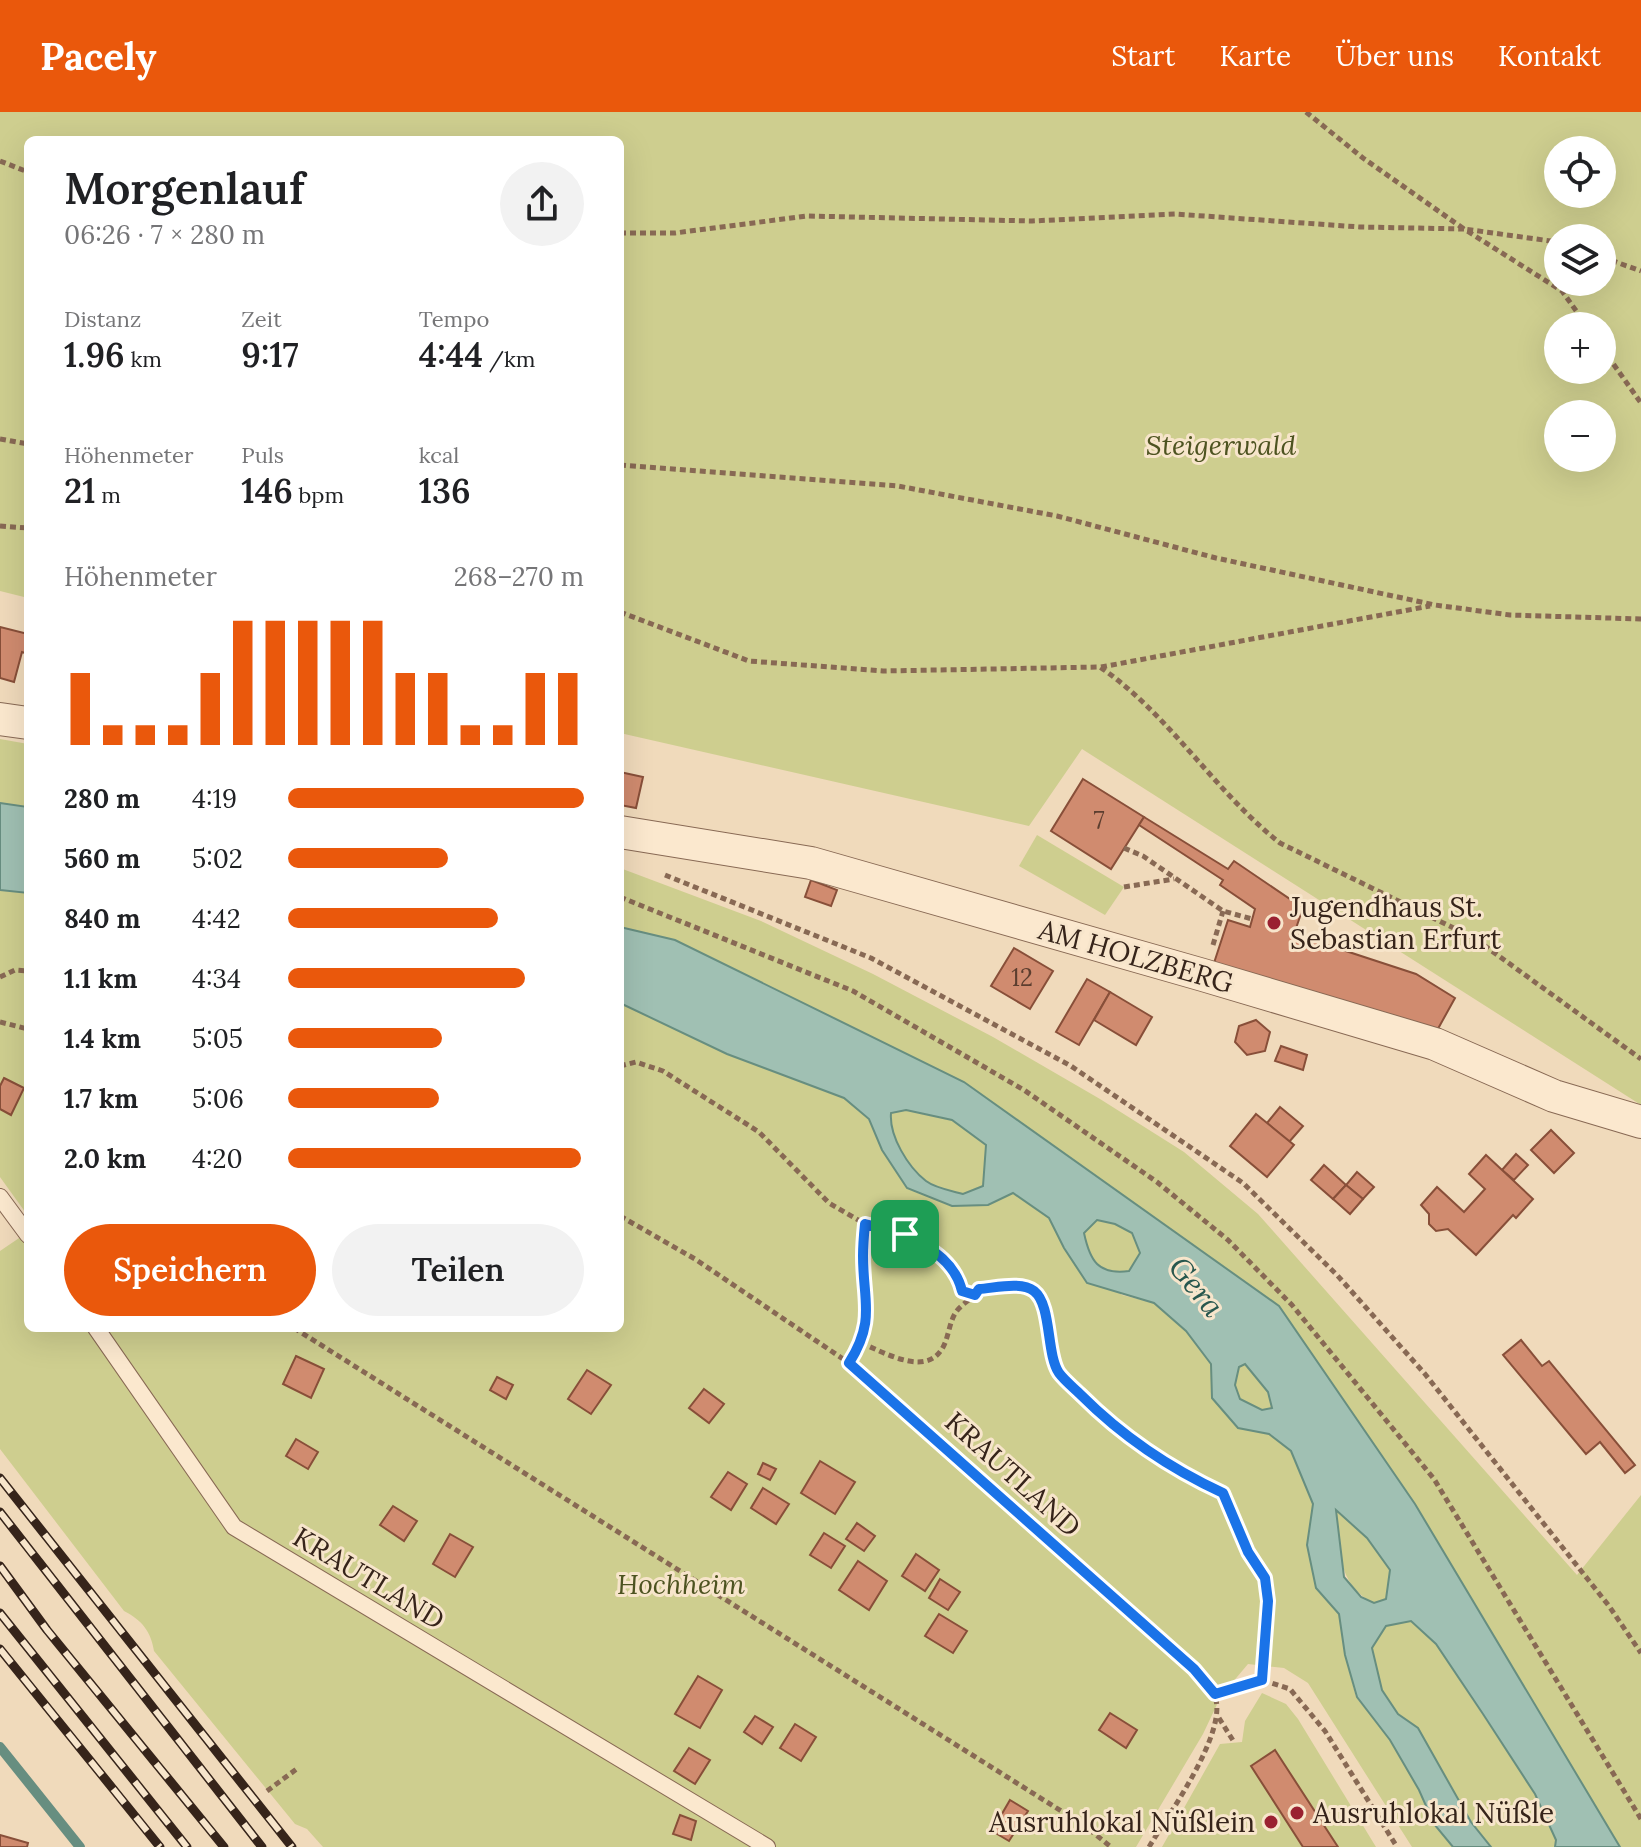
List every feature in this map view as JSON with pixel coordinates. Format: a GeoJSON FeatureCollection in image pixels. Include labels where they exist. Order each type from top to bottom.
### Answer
{"type":"FeatureCollection","features":[{"type":"Feature","properties":{"kind":"street"},"geometry":{"type":"LineString","coordinates":[[0,719],[24,722]]}},
{"type":"Feature","properties":{"kind":"street","name":"AM HOLZBERG"},"geometry":{"type":"LineString","coordinates":[[624,833],[811,863],[1435,1044],[1554,1096],[1641,1122]]}},
{"type":"Feature","properties":{"kind":"lane"},"geometry":{"type":"LineString","coordinates":[[0,1197],[24,1230]]}},
{"type":"Feature","properties":{"kind":"lane","name":"KRAUTLAND"},"geometry":{"type":"LineString","coordinates":[[99,1332],[234,1527],[767,1847]]}},
{"type":"Feature","properties":{"kind":"path"},"geometry":{"type":"LineString","coordinates":[[1306,112],[1363,158],[1464,229],[1562,291],[1577,312]]}},
{"type":"Feature","properties":{"kind":"path"},"geometry":{"type":"LineString","coordinates":[[0,161],[24,170]]}},
{"type":"Feature","properties":{"kind":"path"},"geometry":{"type":"LineString","coordinates":[[624,233],[675,233],[807,216],[1032,221],[1175,214],[1360,227],[1464,229],[1544,240]]}},
{"type":"Feature","properties":{"kind":"path"},"geometry":{"type":"LineString","coordinates":[[1616,262],[1641,271]]}},
{"type":"Feature","properties":{"kind":"path"},"geometry":{"type":"LineString","coordinates":[[1616,368],[1641,403]]}},
{"type":"Feature","properties":{"kind":"path"},"geometry":{"type":"LineString","coordinates":[[0,439],[24,443]]}},
{"type":"Feature","properties":{"kind":"path"},"geometry":{"type":"LineString","coordinates":[[624,465],[898,486],[1057,516],[1216,558],[1435,605],[1510,615],[1641,619]]}},
{"type":"Feature","properties":{"kind":"path"},"geometry":{"type":"LineString","coordinates":[[0,526],[24,528]]}},
{"type":"Feature","properties":{"kind":"path"},"geometry":{"type":"LineString","coordinates":[[624,614],[749,661],[883,671],[1100,667],[1435,605]]}},
{"type":"Feature","properties":{"kind":"path"},"geometry":{"type":"LineString","coordinates":[[1100,667],[1150,707],[1258,826],[1280,843],[1474,938],[1641,1059]]}},
{"type":"Feature","properties":{"kind":"path"},"geometry":{"type":"LineString","coordinates":[[1124,848],[1143,856],[1223,911],[1252,919]]}},
{"type":"Feature","properties":{"kind":"path"},"geometry":{"type":"LineString","coordinates":[[656,871],[871,958],[1071,1066],[1243,1183],[1337,1275],[1425,1374],[1609,1606],[1641,1653]]}},
{"type":"Feature","properties":{"kind":"path"},"geometry":{"type":"LineString","coordinates":[[1124,887],[1175,879]]}},
{"type":"Feature","properties":{"kind":"path"},"geometry":{"type":"LineString","coordinates":[[624,899],[853,991],[1024,1090],[1157,1182],[1228,1240],[1292,1305],[1434,1479],[1641,1819]]}},
{"type":"Feature","properties":{"kind":"path"},"geometry":{"type":"LineString","coordinates":[[1209,957],[1223,911]]}},
{"type":"Feature","properties":{"kind":"path"},"geometry":{"type":"LineString","coordinates":[[0,977],[15,970],[24,971]]}},
{"type":"Feature","properties":{"kind":"path"},"geometry":{"type":"LineString","coordinates":[[0,1022],[24,1028]]}},
{"type":"Feature","properties":{"kind":"path"},"geometry":{"type":"LineString","coordinates":[[624,1065],[636,1062],[663,1071],[759,1132],[829,1203],[865,1224],[905,1234],[951,1267],[958,1274],[962,1291],[975,1295]]}},
{"type":"Feature","properties":{"kind":"path","name":"KRAUTLAND"},"geometry":{"type":"LineString","coordinates":[[624,1218],[695,1259],[849,1363],[1194,1669],[1215,1694]]}},
{"type":"Feature","properties":{"kind":"path"},"geometry":{"type":"LineString","coordinates":[[849,1363],[861,1343],[868,1311],[863,1258],[865,1224]]}},
{"type":"Feature","properties":{"kind":"path"},"geometry":{"type":"LineString","coordinates":[[861,1343],[907,1362],[920,1363],[935,1356],[944,1347],[956,1312],[979,1289],[1022,1286],[1036,1291],[1042,1303],[1058,1371],[1103,1416],[1154,1455],[1223,1493],[1248,1552],[1265,1578],[1268,1601],[1262,1680]]}},
{"type":"Feature","properties":{"kind":"path"},"geometry":{"type":"LineString","coordinates":[[300,1332],[1085,1826],[1111,1847]]}},
{"type":"Feature","properties":{"kind":"path"},"geometry":{"type":"LineString","coordinates":[[1149,1847],[1209,1746],[1218,1717],[1215,1694],[1262,1680],[1290,1689],[1317,1721],[1397,1847]]}},
{"type":"Feature","properties":{"kind":"path"},"geometry":{"type":"LineString","coordinates":[[1218,1717],[1234,1742]]}},
{"type":"Feature","properties":{"kind":"path"},"geometry":{"type":"LineString","coordinates":[[267,1791],[298,1768]]}},
{"type":"Feature","properties":{"kind":"green space","name":"Steigerwald"},"geometry":{"type":"Polygon","coordinates":[[[0,112],[1641,112],[1641,1105],[1082,749],[1029,826],[624,734],[624,136],[24,136],[24,597],[0,591],[0,112]]]}},
{"type":"Feature","properties":{"kind":"green space"},"geometry":{"type":"Polygon","coordinates":[[[0,739],[24,743],[24,806],[0,803],[0,739]]]}},
{"type":"Feature","properties":{"kind":"green space"},"geometry":{"type":"Polygon","coordinates":[[[1037,835],[1124,887],[1105,915],[1019,866],[1037,835]]]}},
{"type":"Feature","properties":{"kind":"green space"},"geometry":{"type":"Polygon","coordinates":[[[624,870],[761,921],[873,974],[993,1037],[1184,1152],[1258,1214],[1577,1575],[1641,1495],[1641,1847],[1620,1847],[1415,1504],[1279,1306],[964,1082],[675,940],[624,928],[624,870]]]}},
{"type":"Feature","properties":{"kind":"green space"},"geometry":{"type":"Polygon","coordinates":[[[0,890],[24,893],[24,1210],[0,1177],[0,890]]]}},
{"type":"Feature","properties":{"kind":"green space","name":"Hochheim"},"geometry":{"type":"Polygon","coordinates":[[[624,1005],[727,1054],[844,1098],[869,1119],[882,1150],[907,1188],[988,1205],[1012,1192],[1049,1218],[1064,1248],[1122,1295],[1154,1303],[1186,1331],[1211,1364],[1238,1428],[1269,1434],[1291,1451],[1313,1504],[1307,1545],[1316,1588],[1339,1614],[1356,1697],[1390,1740],[1419,1790],[1434,1824],[1453,1847],[1412,1847],[1308,1683],[1284,1668],[1248,1664],[1221,1696],[1203,1734],[1136,1847],[323,1847],[307,1829],[295,1824],[154,1651],[145,1627],[124,1611],[0,1449],[0,1251],[24,1235],[24,1332],[624,1332],[624,1005]]]}},
{"type":"Feature","properties":{"kind":"green space"},"geometry":{"type":"Polygon","coordinates":[[[906,1110],[952,1120],[986,1145],[983,1186],[963,1195],[934,1186],[919,1175],[901,1150],[891,1122],[891,1113],[906,1110]]]}},
{"type":"Feature","properties":{"kind":"green space"},"geometry":{"type":"Polygon","coordinates":[[[1097,1220],[1115,1224],[1132,1233],[1140,1253],[1129,1271],[1110,1271],[1093,1258],[1084,1233],[1097,1220]]]}},
{"type":"Feature","properties":{"kind":"green space"},"geometry":{"type":"Polygon","coordinates":[[[1245,1364],[1268,1392],[1272,1407],[1262,1411],[1240,1399],[1235,1385],[1239,1367],[1245,1364]]]}},
{"type":"Feature","properties":{"kind":"green space"},"geometry":{"type":"Polygon","coordinates":[[[1335,1509],[1367,1538],[1390,1570],[1386,1599],[1374,1603],[1352,1586],[1342,1563],[1335,1509]]]}},
{"type":"Feature","properties":{"kind":"green space"},"geometry":{"type":"Polygon","coordinates":[[[1411,1620],[1436,1644],[1535,1794],[1556,1840],[1555,1847],[1491,1847],[1471,1822],[1418,1728],[1398,1714],[1382,1690],[1372,1648],[1385,1626],[1411,1620]]]}},
{"type":"Feature","properties":{"kind":"green space"},"geometry":{"type":"Polygon","coordinates":[[[1262,1693],[1286,1704],[1298,1719],[1376,1847],[1162,1847],[1220,1744],[1242,1742],[1245,1721],[1262,1693]]]}},
{"type":"Feature","properties":{"kind":"water"},"geometry":{"type":"Polygon","coordinates":[[[0,803],[24,806],[24,893],[0,890],[0,803]]]}},
{"type":"Feature","properties":{"kind":"water","name":"Gera"},"geometry":{"type":"Polygon","coordinates":[[[624,928],[675,940],[964,1082],[1279,1306],[1415,1504],[1620,1847],[1555,1847],[1556,1840],[1535,1794],[1436,1644],[1411,1621],[1386,1626],[1372,1648],[1382,1690],[1398,1714],[1418,1728],[1471,1822],[1491,1847],[1453,1847],[1434,1824],[1419,1790],[1390,1740],[1357,1697],[1345,1655],[1339,1614],[1316,1588],[1307,1545],[1313,1504],[1291,1451],[1269,1434],[1238,1428],[1212,1398],[1211,1364],[1186,1331],[1154,1303],[1087,1283],[1049,1218],[1013,1193],[988,1205],[952,1206],[907,1188],[882,1150],[869,1119],[844,1098],[727,1054],[624,1005],[624,928]],[[906,1110],[891,1113],[893,1131],[901,1150],[926,1181],[963,1194],[983,1186],[986,1145],[952,1120],[906,1110]],[[1097,1220],[1084,1233],[1093,1258],[1110,1271],[1129,1271],[1140,1253],[1132,1233],[1115,1224],[1097,1220]],[[1245,1364],[1239,1367],[1235,1385],[1240,1399],[1262,1410],[1272,1408],[1268,1392],[1245,1364]],[[1336,1510],[1344,1577],[1361,1597],[1374,1603],[1386,1599],[1390,1570],[1367,1538],[1336,1510]]]}},
{"type":"Feature","properties":{"kind":"building"},"geometry":{"type":"Polygon","coordinates":[[[0,627],[24,633],[24,653],[14,682],[0,678],[0,627]]]}},
{"type":"Feature","properties":{"kind":"building"},"geometry":{"type":"Polygon","coordinates":[[[624,773],[643,777],[636,808],[624,806],[624,773]]]}},
{"type":"Feature","properties":{"kind":"building"},"geometry":{"type":"Polygon","coordinates":[[[1083,779],[1144,817],[1111,869],[1051,831],[1083,779]]]}},
{"type":"Feature","properties":{"kind":"building","name":"Jugendhaus St. Sebastian Erfurt"},"geometry":{"type":"Polygon","coordinates":[[[1144,817],[1228,869],[1234,861],[1303,908],[1294,934],[1416,974],[1455,998],[1434,1036],[1214,963],[1228,920],[1250,927],[1255,909],[1220,885],[1223,880],[1139,825],[1144,817]]]}},
{"type":"Feature","properties":{"kind":"building"},"geometry":{"type":"Polygon","coordinates":[[[811,880],[837,890],[831,906],[805,897],[811,880]]]}},
{"type":"Feature","properties":{"kind":"building"},"geometry":{"type":"Polygon","coordinates":[[[1014,948],[1053,971],[1030,1009],[991,986],[1014,948]]]}},
{"type":"Feature","properties":{"kind":"building"},"geometry":{"type":"Polygon","coordinates":[[[1087,979],[1110,992],[1079,1045],[1056,1032],[1087,979]]]}},
{"type":"Feature","properties":{"kind":"building"},"geometry":{"type":"Polygon","coordinates":[[[1110,992],[1152,1017],[1136,1045],[1094,1020],[1110,992]]]}},
{"type":"Feature","properties":{"kind":"building"},"geometry":{"type":"Polygon","coordinates":[[[1256,1020],[1270,1032],[1265,1051],[1247,1055],[1235,1042],[1239,1026],[1256,1020]]]}},
{"type":"Feature","properties":{"kind":"building"},"geometry":{"type":"Polygon","coordinates":[[[1281,1046],[1307,1055],[1303,1070],[1275,1061],[1281,1046]]]}},
{"type":"Feature","properties":{"kind":"building"},"geometry":{"type":"Polygon","coordinates":[[[4,1078],[24,1088],[11,1115],[0,1109],[0,1086],[4,1078]]]}},
{"type":"Feature","properties":{"kind":"building"},"geometry":{"type":"Polygon","coordinates":[[[1280,1107],[1303,1126],[1289,1142],[1267,1123],[1280,1107]]]}},
{"type":"Feature","properties":{"kind":"building"},"geometry":{"type":"Polygon","coordinates":[[[1256,1114],[1294,1145],[1267,1177],[1230,1146],[1256,1114]]]}},
{"type":"Feature","properties":{"kind":"building"},"geometry":{"type":"Polygon","coordinates":[[[1551,1130],[1574,1153],[1554,1173],[1531,1150],[1551,1130]]]}},
{"type":"Feature","properties":{"kind":"building"},"geometry":{"type":"Polygon","coordinates":[[[1516,1154],[1528,1165],[1514,1180],[1502,1170],[1516,1154]]]}},
{"type":"Feature","properties":{"kind":"building"},"geometry":{"type":"Polygon","coordinates":[[[1486,1155],[1533,1199],[1516,1218],[1513,1215],[1476,1255],[1448,1229],[1436,1231],[1429,1224],[1429,1214],[1421,1205],[1437,1187],[1464,1212],[1485,1189],[1469,1174],[1486,1155]]]}},
{"type":"Feature","properties":{"kind":"building"},"geometry":{"type":"Polygon","coordinates":[[[1324,1165],[1346,1185],[1333,1199],[1311,1180],[1324,1165]]]}},
{"type":"Feature","properties":{"kind":"building"},"geometry":{"type":"Polygon","coordinates":[[[1357,1172],[1374,1187],[1363,1199],[1346,1185],[1357,1172]]]}},
{"type":"Feature","properties":{"kind":"building"},"geometry":{"type":"Polygon","coordinates":[[[1346,1185],[1363,1199],[1350,1214],[1333,1199],[1346,1185]]]}},
{"type":"Feature","properties":{"kind":"building"},"geometry":{"type":"Polygon","coordinates":[[[1521,1340],[1542,1366],[1549,1361],[1635,1465],[1625,1473],[1600,1442],[1586,1454],[1503,1355],[1521,1340]]]}},
{"type":"Feature","properties":{"kind":"building"},"geometry":{"type":"Polygon","coordinates":[[[296,1356],[324,1369],[311,1398],[283,1384],[296,1356]]]}},
{"type":"Feature","properties":{"kind":"building"},"geometry":{"type":"Polygon","coordinates":[[[587,1370],[611,1385],[591,1414],[568,1399],[587,1370]]]}},
{"type":"Feature","properties":{"kind":"building"},"geometry":{"type":"Polygon","coordinates":[[[497,1377],[513,1385],[506,1399],[490,1390],[497,1377]]]}},
{"type":"Feature","properties":{"kind":"building"},"geometry":{"type":"Polygon","coordinates":[[[704,1389],[724,1404],[709,1423],[689,1408],[704,1389]]]}},
{"type":"Feature","properties":{"kind":"building"},"geometry":{"type":"Polygon","coordinates":[[[296,1439],[318,1452],[308,1469],[286,1456],[296,1439]]]}},
{"type":"Feature","properties":{"kind":"building"},"geometry":{"type":"Polygon","coordinates":[[[820,1461],[855,1482],[835,1514],[801,1493],[820,1461]]]}},
{"type":"Feature","properties":{"kind":"building"},"geometry":{"type":"Polygon","coordinates":[[[763,1463],[776,1469],[770,1480],[758,1474],[763,1463]]]}},
{"type":"Feature","properties":{"kind":"building"},"geometry":{"type":"Polygon","coordinates":[[[728,1472],[747,1484],[731,1510],[711,1497],[728,1472]]]}},
{"type":"Feature","properties":{"kind":"building"},"geometry":{"type":"Polygon","coordinates":[[[763,1488],[789,1504],[776,1524],[751,1508],[763,1488]]]}},
{"type":"Feature","properties":{"kind":"building"},"geometry":{"type":"Polygon","coordinates":[[[393,1506],[417,1521],[404,1541],[380,1525],[393,1506]]]}},
{"type":"Feature","properties":{"kind":"building"},"geometry":{"type":"Polygon","coordinates":[[[857,1523],[875,1536],[864,1551],[846,1539],[857,1523]]]}},
{"type":"Feature","properties":{"kind":"building"},"geometry":{"type":"Polygon","coordinates":[[[824,1533],[845,1546],[831,1568],[810,1555],[824,1533]]]}},
{"type":"Feature","properties":{"kind":"building"},"geometry":{"type":"Polygon","coordinates":[[[450,1534],[473,1547],[455,1577],[433,1564],[450,1534]]]}},
{"type":"Feature","properties":{"kind":"building"},"geometry":{"type":"Polygon","coordinates":[[[916,1554],[939,1570],[925,1591],[902,1576],[916,1554]]]}},
{"type":"Feature","properties":{"kind":"building"},"geometry":{"type":"Polygon","coordinates":[[[858,1561],[887,1581],[869,1610],[839,1590],[858,1561]]]}},
{"type":"Feature","properties":{"kind":"building"},"geometry":{"type":"Polygon","coordinates":[[[940,1579],[960,1592],[948,1610],[929,1598],[940,1579]]]}},
{"type":"Feature","properties":{"kind":"building"},"geometry":{"type":"Polygon","coordinates":[[[939,1614],[967,1631],[953,1653],[925,1636],[939,1614]]]}},
{"type":"Feature","properties":{"kind":"building"},"geometry":{"type":"Polygon","coordinates":[[[698,1676],[722,1690],[700,1728],[675,1714],[698,1676]]]}},
{"type":"Feature","properties":{"kind":"building"},"geometry":{"type":"Polygon","coordinates":[[[1110,1713],[1137,1730],[1126,1748],[1099,1730],[1110,1713]]]}},
{"type":"Feature","properties":{"kind":"building"},"geometry":{"type":"Polygon","coordinates":[[[755,1716],[773,1727],[762,1744],[744,1732],[755,1716]]]}},
{"type":"Feature","properties":{"kind":"building"},"geometry":{"type":"Polygon","coordinates":[[[795,1724],[816,1737],[801,1761],[780,1748],[795,1724]]]}},
{"type":"Feature","properties":{"kind":"building"},"geometry":{"type":"Polygon","coordinates":[[[689,1748],[710,1760],[695,1784],[674,1771],[689,1748]]]}},
{"type":"Feature","properties":{"kind":"building"},"geometry":{"type":"Polygon","coordinates":[[[1275,1750],[1338,1847],[1303,1847],[1251,1766],[1275,1750]]]}},
{"type":"Feature","properties":{"kind":"building"},"geometry":{"type":"Polygon","coordinates":[[[1010,1800],[1028,1811],[1009,1841],[992,1831],[1010,1800]]]}},
{"type":"Feature","properties":{"kind":"building"},"geometry":{"type":"Polygon","coordinates":[[[680,1815],[696,1821],[691,1840],[673,1834],[680,1815]]]}},
{"type":"Feature","properties":{"kind":"building"},"geometry":{"type":"Polygon","coordinates":[[[0,1835],[28,1843],[27,1847],[0,1847],[0,1835]]]}},
{"type":"Feature","properties":{"kind":"waterway"},"geometry":{"type":"LineString","coordinates":[[0,1747],[80,1847]]}},
{"type":"Feature","properties":{"kind":"railway"},"geometry":{"type":"LineString","coordinates":[[0,1478],[292,1847]]}},
{"type":"Feature","properties":{"kind":"railway"},"geometry":{"type":"LineString","coordinates":[[0,1512],[262,1847]]}},
{"type":"Feature","properties":{"kind":"railway"},"geometry":{"type":"LineString","coordinates":[[0,1566],[47,1630],[224,1847]]}},
{"type":"Feature","properties":{"kind":"railway"},"geometry":{"type":"LineString","coordinates":[[0,1613],[187,1847]]}},
{"type":"Feature","properties":{"kind":"railway"},"geometry":{"type":"LineString","coordinates":[[0,1649],[160,1847]]}},
{"type":"Feature","properties":{"kind":"place","name":"Jugendhaus St. Sebastian Erfurt"},"geometry":{"type":"Point","coordinates":[1274,923]}},
{"type":"Feature","properties":{"kind":"place","name":"Ausruhlokal Nüßle"},"geometry":{"type":"Point","coordinates":[1297,1813]}},
{"type":"Feature","properties":{"kind":"place","name":"Ausruhlokal Nüßlein"},"geometry":{"type":"Point","coordinates":[1271,1822]}},
{"type":"Feature","properties":{"kind":"route"},"geometry":{"type":"LineString","coordinates":[[865,1224],[905,1234],[944,1260],[958,1274],[962,1291],[975,1295],[979,1289],[1022,1286],[1036,1291],[1042,1303],[1058,1371],[1103,1416],[1154,1455],[1223,1493],[1248,1552],[1265,1578],[1268,1601],[1262,1680],[1215,1694],[1194,1669],[849,1363],[861,1343],[868,1311],[863,1258],[865,1224]]}}]}
